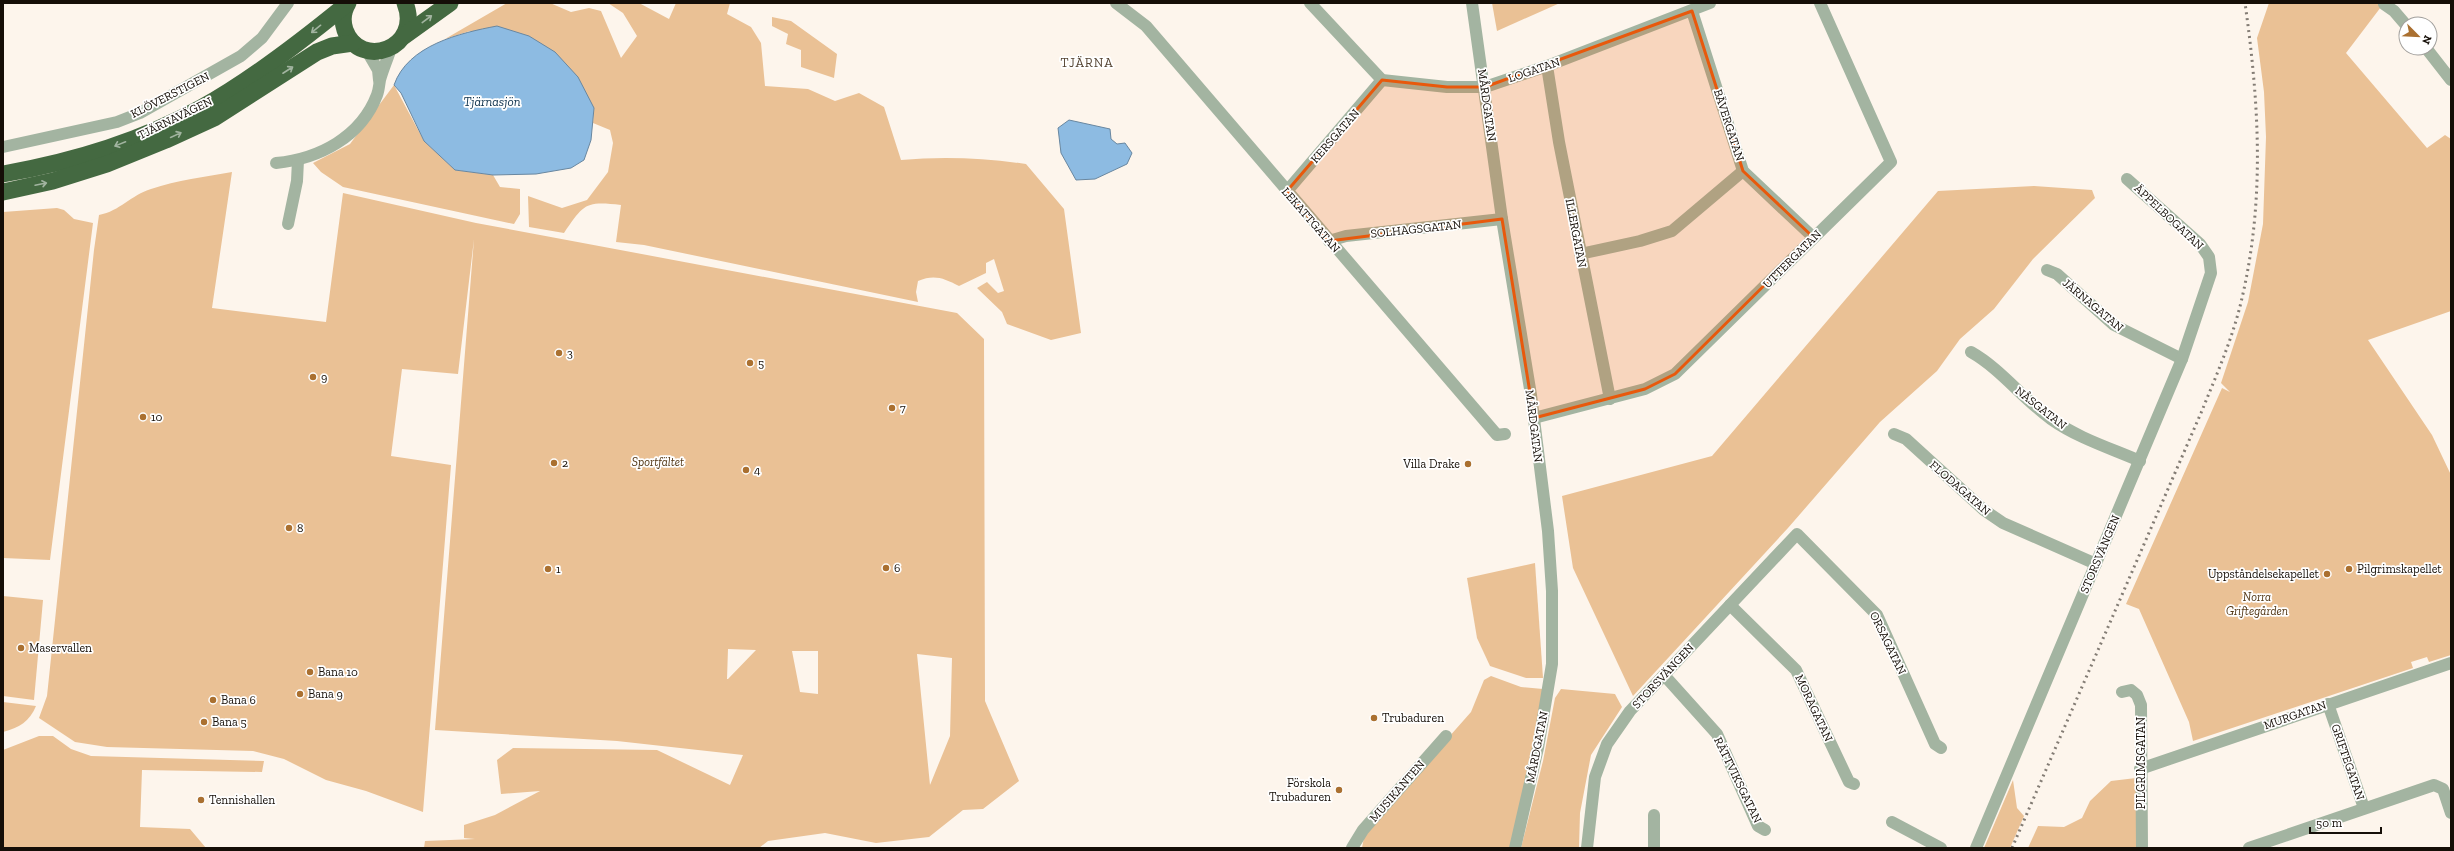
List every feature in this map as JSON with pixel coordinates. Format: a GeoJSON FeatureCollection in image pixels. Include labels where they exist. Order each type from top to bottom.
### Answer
{"type":"FeatureCollection","features":[{"type":"Feature","properties":{"kind":"highway"},"geometry":{"type":"LineString","coordinates":[[404,36],[409,19],[405,3]]}},
{"type":"Feature","properties":{"kind":"highway"},"geometry":{"type":"LineString","coordinates":[[391,48],[404,36],[450,3]]}},
{"type":"Feature","properties":{"kind":"highway"},"geometry":{"type":"LineString","coordinates":[[347,4],[344,25],[360,47]]}},
{"type":"Feature","properties":{"kind":"highway","name":"TJÄRNAVÄGEN"},"geometry":{"type":"LineString","coordinates":[[3,174],[44,167],[105,150],[166,126],[201,108],[234,87],[311,34],[347,4]]}},
{"type":"Feature","properties":{"kind":"highway","name":"TJÄRNAVÄGEN"},"geometry":{"type":"LineString","coordinates":[[3,192],[53,181],[107,164],[166,140],[214,118],[317,52],[332,46],[360,47],[380,52],[391,48]]}},
{"type":"Feature","properties":{"kind":"street","name":"KLÖVERSTIGEN"},"geometry":{"type":"LineString","coordinates":[[3,147],[117,122],[140,113],[242,56],[262,38],[288,3]]}},
{"type":"Feature","properties":{"kind":"street","name":"LEKATTGATAN"},"geometry":{"type":"LineString","coordinates":[[1116,3],[1146,26],[1497,435],[1505,434]]}},
{"type":"Feature","properties":{"kind":"street"},"geometry":{"type":"LineString","coordinates":[[1310,3],[1382,80]]}},
{"type":"Feature","properties":{"kind":"street","name":"MÅRDGATAN"},"geometry":{"type":"LineString","coordinates":[[1472,3],[1485,87],[1502,220],[1534,418],[1548,531],[1552,591],[1552,664],[1538,748],[1515,848]]}},
{"type":"Feature","properties":{"kind":"street","name":"LOGATAN"},"geometry":{"type":"LineString","coordinates":[[1382,80],[1447,88],[1485,87],[1547,66],[1710,3]]}},
{"type":"Feature","properties":{"kind":"street","name":"UTTERGATAN"},"geometry":{"type":"LineString","coordinates":[[1534,418],[1645,389],[1675,374],[1891,162],[1820,3]]}},
{"type":"Feature","properties":{"kind":"street"},"geometry":{"type":"LineString","coordinates":[[2384,4],[2398,16]]}},
{"type":"Feature","properties":{"kind":"street","name":"BÄVERGATAN"},"geometry":{"type":"LineString","coordinates":[[1692,11],[1743,171],[1813,237]]}},
{"type":"Feature","properties":{"kind":"street"},"geometry":{"type":"LineString","coordinates":[[276,163],[310,157],[343,140],[366,117],[378,94],[379,81],[378,70],[360,47]]}},
{"type":"Feature","properties":{"kind":"street"},"geometry":{"type":"LineString","coordinates":[[379,81],[391,48]]}},
{"type":"Feature","properties":{"kind":"street"},"geometry":{"type":"LineString","coordinates":[[2432,56],[2451,80]]}},
{"type":"Feature","properties":{"kind":"street","name":"ILLERGATAN"},"geometry":{"type":"LineString","coordinates":[[1547,66],[1580,254],[1610,399]]}},
{"type":"Feature","properties":{"kind":"street","name":"KERSGATAN"},"geometry":{"type":"LineString","coordinates":[[1287,191],[1382,80]]}},
{"type":"Feature","properties":{"kind":"street"},"geometry":{"type":"LineString","coordinates":[[288,224],[297,181],[298,160]]}},
{"type":"Feature","properties":{"kind":"street"},"geometry":{"type":"LineString","coordinates":[[1580,254],[1640,241],[1672,231],[1743,171]]}},
{"type":"Feature","properties":{"kind":"street","name":"ÄPPELBOGATAN"},"geometry":{"type":"LineString","coordinates":[[2127,179],[2200,244],[2209,256]]}},
{"type":"Feature","properties":{"kind":"street","name":"SOLHAGSGATAN"},"geometry":{"type":"LineString","coordinates":[[1329,241],[1346,236],[1502,220]]}},
{"type":"Feature","properties":{"kind":"street","name":"STORSVÄNGEN"},"geometry":{"type":"LineString","coordinates":[[1976,848],[2182,359],[2211,273],[2209,256]]}},
{"type":"Feature","properties":{"kind":"street","name":"JÄRNAGATAN"},"geometry":{"type":"LineString","coordinates":[[2048,270],[2056,274],[2114,325],[2182,359]]}},
{"type":"Feature","properties":{"kind":"street","name":"NÅSGATAN"},"geometry":{"type":"LineString","coordinates":[[1971,352],[1985,360],[2052,420],[2074,433],[2140,461]]}},
{"type":"Feature","properties":{"kind":"street","name":"FLODAGATAN"},"geometry":{"type":"LineString","coordinates":[[1894,434],[1906,439],[1990,515],[2003,523],[2096,564]]}},
{"type":"Feature","properties":{"kind":"street","name":"STORSVÄNGEN"},"geometry":{"type":"LineString","coordinates":[[1587,848],[1595,777],[1607,744],[1630,711],[1797,534]]}},
{"type":"Feature","properties":{"kind":"street","name":"ORSAGATAN"},"geometry":{"type":"LineString","coordinates":[[1797,534],[1877,615],[1935,744],[1941,748]]}},
{"type":"Feature","properties":{"kind":"street","name":"MORAGATAN"},"geometry":{"type":"LineString","coordinates":[[1730,605],[1796,670],[1849,782],[1854,784]]}},
{"type":"Feature","properties":{"kind":"street","name":"MURGATAN"},"geometry":{"type":"LineString","coordinates":[[2140,769],[2451,663]]}},
{"type":"Feature","properties":{"kind":"street","name":"RÄTTVIKSGATAN"},"geometry":{"type":"LineString","coordinates":[[1664,676],[1717,734],[1758,826],[1765,830]]}},
{"type":"Feature","properties":{"kind":"street","name":"PILGRIMSGATAN"},"geometry":{"type":"LineString","coordinates":[[2122,692],[2131,690],[2137,695],[2140,705],[2142,848]]}},
{"type":"Feature","properties":{"kind":"street","name":"GRIFTEGATAN"},"geometry":{"type":"LineString","coordinates":[[2328,704],[2364,808],[2434,785],[2443,789],[2451,813]]}},
{"type":"Feature","properties":{"kind":"street","name":"MUSIKANTEN"},"geometry":{"type":"LineString","coordinates":[[1352,848],[1363,830],[1446,736]]}},
{"type":"Feature","properties":{"kind":"street"},"geometry":{"type":"LineString","coordinates":[[2249,848],[2364,808]]}},
{"type":"Feature","properties":{"kind":"street"},"geometry":{"type":"LineString","coordinates":[[1654,815],[1657,842]]}},
{"type":"Feature","properties":{"kind":"street"},"geometry":{"type":"LineString","coordinates":[[1892,822],[1941,848]]}},
{"type":"Feature","properties":{"kind":"highlighted area"},"geometry":{"type":"Polygon","coordinates":[[[1692,11],[1743,171],[1813,237],[1675,374],[1645,389],[1534,418],[1502,219],[1329,241],[1287,191],[1382,80],[1447,87],[1485,87],[1692,11]]]}},
{"type":"Feature","properties":{"kind":"green space"},"geometry":{"type":"Polygon","coordinates":[[[507,3],[550,3],[571,12],[589,8],[601,11],[621,58],[637,36],[623,13],[608,3],[639,3],[669,19],[676,3],[730,3],[727,14],[751,27],[761,43],[765,86],[808,89],[835,101],[859,93],[884,107],[901,160],[964,158],[1026,164],[1064,209],[1081,333],[1051,340],[1007,324],[1002,312],[977,288],[987,282],[998,293],[1004,291],[994,259],[986,263],[986,273],[959,286],[949,281],[934,277],[918,281],[916,292],[918,302],[644,245],[616,242],[621,205],[592,204],[581,210],[564,233],[529,227],[528,196],[562,208],[587,200],[608,172],[613,143],[610,130],[593,123],[594,108],[470,31],[445,39],[507,3]]]}},
{"type":"Feature","properties":{"kind":"green space"},"geometry":{"type":"Polygon","coordinates":[[[1492,3],[1560,3],[1497,31],[1492,3]]]}},
{"type":"Feature","properties":{"kind":"green space","name":"Norra Griftegården"},"geometry":{"type":"Polygon","coordinates":[[[2269,3],[2384,3],[2346,53],[2427,148],[2445,135],[2451,139],[2451,311],[2368,340],[2432,435],[2451,475],[2451,655],[2429,662],[2427,657],[2411,662],[2413,668],[2193,741],[2189,722],[2139,609],[2126,604],[2222,388],[2230,392],[2221,383],[2248,302],[2263,224],[2266,137],[2264,92],[2257,38],[2269,3]]]}},
{"type":"Feature","properties":{"kind":"green space"},"geometry":{"type":"Polygon","coordinates":[[[772,17],[791,21],[837,54],[834,78],[801,67],[801,50],[786,44],[788,34],[772,26],[772,17]]]}},
{"type":"Feature","properties":{"kind":"green space"},"geometry":{"type":"Polygon","coordinates":[[[394,85],[424,141],[455,170],[493,175],[500,187],[520,189],[520,214],[514,224],[343,187],[321,172],[313,163],[350,144],[394,85]]]}},
{"type":"Feature","properties":{"kind":"green space","name":"Sportfältet"},"geometry":{"type":"Polygon","coordinates":[[[232,172],[212,308],[326,322],[343,193],[476,223],[957,313],[984,339],[985,701],[1019,781],[983,809],[963,810],[929,837],[876,843],[825,833],[768,841],[759,848],[424,848],[425,841],[475,839],[464,838],[464,825],[495,815],[540,791],[501,794],[497,760],[513,748],[657,750],[730,785],[743,755],[617,741],[435,730],[474,239],[458,374],[402,369],[391,456],[451,465],[423,812],[366,791],[326,780],[284,759],[253,751],[107,747],[75,742],[39,718],[47,696],[94,250],[99,215],[119,207],[137,195],[151,189],[181,181],[232,172]],[[728,649],[727,679],[756,650],[728,649]],[[792,651],[800,692],[818,694],[818,651],[792,651]],[[917,654],[930,785],[950,736],[952,658],[917,654]]]}},
{"type":"Feature","properties":{"kind":"green space"},"geometry":{"type":"Polygon","coordinates":[[[2034,186],[2092,190],[2095,198],[2033,259],[1994,309],[1960,339],[1937,371],[1880,422],[1788,528],[1633,696],[1573,568],[1562,496],[1712,456],[1938,191],[2034,186]]]}},
{"type":"Feature","properties":{"kind":"green space"},"geometry":{"type":"Polygon","coordinates":[[[57,208],[64,210],[74,219],[93,223],[50,560],[3,558],[3,212],[57,208]]]}},
{"type":"Feature","properties":{"kind":"green space"},"geometry":{"type":"Polygon","coordinates":[[[1535,563],[1543,678],[1526,678],[1490,666],[1477,638],[1467,578],[1535,563]]]}},
{"type":"Feature","properties":{"kind":"green space","name":"Maservallen"},"geometry":{"type":"Polygon","coordinates":[[[3,596],[43,600],[34,700],[3,696],[3,596]]]}},
{"type":"Feature","properties":{"kind":"green space"},"geometry":{"type":"Polygon","coordinates":[[[1491,676],[1521,687],[1543,689],[1531,757],[1511,848],[1362,848],[1365,832],[1471,712],[1484,680],[1491,676]]]}},
{"type":"Feature","properties":{"kind":"green space"},"geometry":{"type":"Polygon","coordinates":[[[1561,689],[1615,694],[1622,707],[1591,755],[1580,813],[1579,848],[1521,848],[1543,761],[1555,698],[1561,689]]]}},
{"type":"Feature","properties":{"kind":"green space"},"geometry":{"type":"Polygon","coordinates":[[[3,702],[36,706],[31,716],[27,720],[19,726],[3,732],[3,702]]]}},
{"type":"Feature","properties":{"kind":"green space"},"geometry":{"type":"Polygon","coordinates":[[[39,736],[53,736],[71,749],[91,756],[264,761],[262,772],[142,770],[140,827],[190,829],[206,848],[3,848],[3,750],[39,736]]]}},
{"type":"Feature","properties":{"kind":"green space"},"geometry":{"type":"Polygon","coordinates":[[[2136,778],[2138,848],[2028,848],[2038,826],[2064,827],[2082,818],[2090,801],[2111,781],[2136,778]]]}},
{"type":"Feature","properties":{"kind":"green space"},"geometry":{"type":"Polygon","coordinates":[[[2013,780],[2017,808],[2024,816],[2010,848],[1984,848],[2013,780]]]}},
{"type":"Feature","properties":{"kind":"water","name":"Tjärnasjön"},"geometry":{"type":"Polygon","coordinates":[[[497,26],[529,36],[555,52],[578,77],[594,108],[591,140],[584,160],[571,168],[536,174],[493,175],[455,170],[424,141],[401,93],[394,85],[401,71],[411,60],[423,51],[452,37],[497,26]]]}},
{"type":"Feature","properties":{"kind":"water"},"geometry":{"type":"Polygon","coordinates":[[[1069,120],[1110,129],[1111,139],[1117,144],[1125,143],[1132,153],[1127,164],[1095,179],[1076,180],[1061,153],[1058,128],[1069,120]]]}},
{"type":"Feature","properties":{"kind":"railway"},"geometry":{"type":"LineString","coordinates":[[2012,848],[2201,413],[2234,328],[2242,298],[2249,261],[2257,188],[2254,77],[2245,3]]}},
{"type":"Feature","properties":{"kind":"place","name":"3"},"geometry":{"type":"Point","coordinates":[559,353]}},
{"type":"Feature","properties":{"kind":"place","name":"5"},"geometry":{"type":"Point","coordinates":[750,363]}},
{"type":"Feature","properties":{"kind":"place","name":"9"},"geometry":{"type":"Point","coordinates":[313,377]}},
{"type":"Feature","properties":{"kind":"place","name":"7"},"geometry":{"type":"Point","coordinates":[892,408]}},
{"type":"Feature","properties":{"kind":"place","name":"10"},"geometry":{"type":"Point","coordinates":[143,417]}},
{"type":"Feature","properties":{"kind":"place","name":"2"},"geometry":{"type":"Point","coordinates":[554,463]}},
{"type":"Feature","properties":{"kind":"place","name":"Villa Drake"},"geometry":{"type":"Point","coordinates":[1468,464]}},
{"type":"Feature","properties":{"kind":"place","name":"4"},"geometry":{"type":"Point","coordinates":[746,470]}},
{"type":"Feature","properties":{"kind":"place","name":"8"},"geometry":{"type":"Point","coordinates":[289,528]}},
{"type":"Feature","properties":{"kind":"place","name":"6"},"geometry":{"type":"Point","coordinates":[886,568]}},
{"type":"Feature","properties":{"kind":"place","name":"1"},"geometry":{"type":"Point","coordinates":[548,569]}},
{"type":"Feature","properties":{"kind":"place","name":"Pilgrimskapellet"},"geometry":{"type":"Point","coordinates":[2349,569]}},
{"type":"Feature","properties":{"kind":"place","name":"Uppståndelsekapellet"},"geometry":{"type":"Point","coordinates":[2327,574]}},
{"type":"Feature","properties":{"kind":"place","name":"Maservallen"},"geometry":{"type":"Point","coordinates":[21,648]}},
{"type":"Feature","properties":{"kind":"place","name":"Bana 10"},"geometry":{"type":"Point","coordinates":[310,672]}},
{"type":"Feature","properties":{"kind":"place","name":"Bana 9"},"geometry":{"type":"Point","coordinates":[300,694]}},
{"type":"Feature","properties":{"kind":"place","name":"Bana 6"},"geometry":{"type":"Point","coordinates":[213,700]}},
{"type":"Feature","properties":{"kind":"place","name":"Trubaduren"},"geometry":{"type":"Point","coordinates":[1374,718]}},
{"type":"Feature","properties":{"kind":"place","name":"Bana 5"},"geometry":{"type":"Point","coordinates":[204,722]}},
{"type":"Feature","properties":{"kind":"place","name":"Förskola Trubaduren"},"geometry":{"type":"Point","coordinates":[1339,790]}},
{"type":"Feature","properties":{"kind":"place","name":"Tennishallen"},"geometry":{"type":"Point","coordinates":[201,800]}},
{"type":"Feature","properties":{"kind":"district","name":"TJÄRNA"},"geometry":{"type":"Point","coordinates":[1087,62]}}]}
